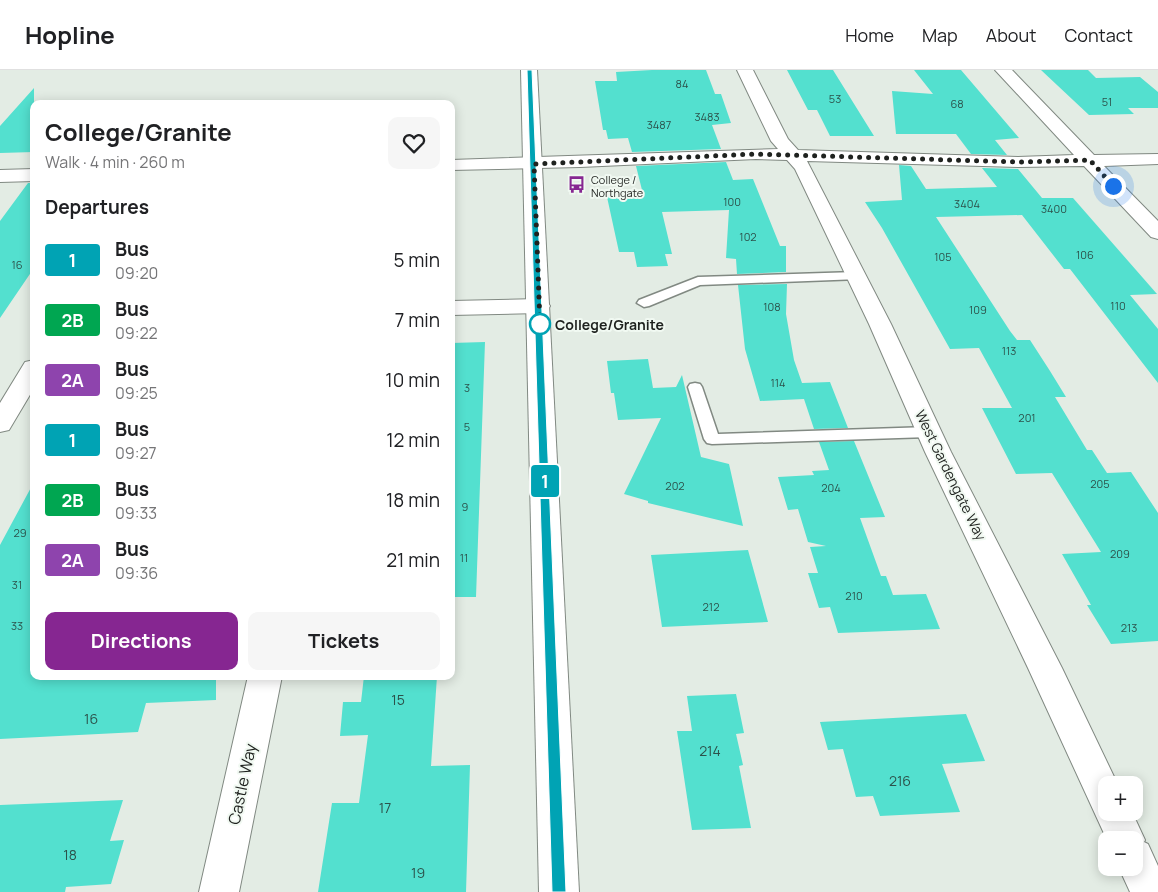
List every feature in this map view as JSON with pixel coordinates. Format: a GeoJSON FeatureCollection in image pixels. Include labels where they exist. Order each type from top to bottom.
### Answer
{"type":"FeatureCollection","features":[{"type":"Feature","properties":{"kind":"street"},"geometry":{"type":"LineString","coordinates":[[530,70],[559,892]]}},
{"type":"Feature","properties":{"kind":"street","name":"West Gardengate Way"},"geometry":{"type":"LineString","coordinates":[[746,70],[771,127],[791,155],[803,167],[1098,782]]}},
{"type":"Feature","properties":{"kind":"street"},"geometry":{"type":"LineString","coordinates":[[1003,70],[1158,233]]}},
{"type":"Feature","properties":{"kind":"street"},"geometry":{"type":"LineString","coordinates":[[455,165],[534,164],[756,154],[1018,162],[1158,159]]}},
{"type":"Feature","properties":{"kind":"street"},"geometry":{"type":"LineString","coordinates":[[0,176],[30,175]]}},
{"type":"Feature","properties":{"kind":"street"},"geometry":{"type":"LineString","coordinates":[[455,308],[539,306]]}},
{"type":"Feature","properties":{"kind":"street"},"geometry":{"type":"LineString","coordinates":[[0,424],[30,374]]}},
{"type":"Feature","properties":{"kind":"street","name":"Castle Way"},"geometry":{"type":"LineString","coordinates":[[219,892],[264,680]]}},
{"type":"Feature","properties":{"kind":"street"},"geometry":{"type":"LineString","coordinates":[[1143,876],[1150,892]]}},
{"type":"Feature","properties":{"kind":"lane"},"geometry":{"type":"LineString","coordinates":[[644,303],[698,281],[856,276]]}},
{"type":"Feature","properties":{"kind":"lane"},"geometry":{"type":"LineString","coordinates":[[695,387],[712,439],[929,432]]}},
{"type":"Feature","properties":{"kind":"building"},"geometry":{"type":"Polygon","coordinates":[[[706,70],[715,94],[721,94],[731,123],[712,125],[721,149],[632,152],[628,138],[608,139],[606,130],[603,130],[595,81],[617,81],[616,72],[706,70]]]}},
{"type":"Feature","properties":{"kind":"building"},"geometry":{"type":"Polygon","coordinates":[[[787,70],[833,70],[874,136],[830,136],[817,110],[808,110],[787,70]]]}},
{"type":"Feature","properties":{"kind":"building"},"geometry":{"type":"Polygon","coordinates":[[[914,70],[961,70],[1019,138],[995,140],[1007,155],[971,154],[956,134],[896,134],[892,91],[933,94],[914,70]]]}},
{"type":"Feature","properties":{"kind":"building"},"geometry":{"type":"Polygon","coordinates":[[[1041,70],[1088,70],[1096,78],[1140,77],[1158,92],[1158,108],[1128,108],[1134,114],[1089,115],[1041,70]]]}},
{"type":"Feature","properties":{"kind":"building"},"geometry":{"type":"Polygon","coordinates":[[[34,88],[34,100],[30,100],[30,152],[0,153],[0,126],[34,88]]]}},
{"type":"Feature","properties":{"kind":"building"},"geometry":{"type":"Polygon","coordinates":[[[726,162],[733,180],[753,179],[780,246],[786,246],[786,272],[737,274],[736,259],[726,258],[729,210],[662,212],[672,254],[665,254],[668,266],[637,267],[634,252],[619,252],[607,197],[643,194],[636,166],[726,162]]]}},
{"type":"Feature","properties":{"kind":"building"},"geometry":{"type":"Polygon","coordinates":[[[899,165],[911,166],[926,189],[997,187],[982,168],[1018,169],[1042,198],[1073,198],[1157,294],[1130,295],[1158,329],[1158,383],[1070,269],[1064,269],[1022,215],[936,217],[1010,331],[1017,340],[1030,340],[1066,397],[1055,397],[1087,450],[1092,450],[1107,473],[1131,472],[1158,513],[1158,641],[1111,644],[1087,605],[1091,605],[1062,554],[1101,552],[1052,473],[1016,474],[982,408],[1012,408],[979,348],[950,349],[882,228],[865,202],[902,200],[899,165]]]}},
{"type":"Feature","properties":{"kind":"building"},"geometry":{"type":"Polygon","coordinates":[[[28,183],[30,183],[30,274],[0,318],[0,221],[28,183]]]}},
{"type":"Feature","properties":{"kind":"building"},"geometry":{"type":"Polygon","coordinates":[[[787,284],[786,314],[794,360],[802,383],[830,382],[848,428],[814,429],[804,399],[760,401],[745,349],[738,285],[787,284]]]}},
{"type":"Feature","properties":{"kind":"building"},"geometry":{"type":"Polygon","coordinates":[[[485,342],[476,597],[455,597],[455,343],[485,342]]]}},
{"type":"Feature","properties":{"kind":"building"},"geometry":{"type":"Polygon","coordinates":[[[648,359],[653,388],[676,387],[682,375],[701,457],[729,464],[743,526],[648,503],[648,501],[624,494],[661,418],[618,420],[614,393],[611,393],[607,361],[648,359]]]}},
{"type":"Feature","properties":{"kind":"building"},"geometry":{"type":"Polygon","coordinates":[[[854,441],[885,517],[860,518],[881,576],[886,576],[893,595],[926,594],[940,629],[838,633],[830,607],[819,608],[808,573],[818,573],[810,547],[826,546],[808,542],[798,509],[788,510],[778,477],[814,475],[812,471],[829,470],[819,442],[854,441]]]}},
{"type":"Feature","properties":{"kind":"building"},"geometry":{"type":"Polygon","coordinates":[[[30,489],[30,680],[216,680],[216,700],[146,703],[138,732],[0,739],[0,545],[30,489]]]}},
{"type":"Feature","properties":{"kind":"building"},"geometry":{"type":"Polygon","coordinates":[[[748,550],[768,622],[662,627],[651,555],[748,550]]]}},
{"type":"Feature","properties":{"kind":"building"},"geometry":{"type":"Polygon","coordinates":[[[364,680],[437,680],[431,766],[470,765],[466,892],[318,892],[332,803],[359,803],[368,735],[340,736],[343,702],[361,702],[364,680]]]}},
{"type":"Feature","properties":{"kind":"building"},"geometry":{"type":"Polygon","coordinates":[[[736,694],[744,733],[736,734],[743,765],[739,766],[751,828],[692,830],[677,731],[692,731],[687,696],[736,694]]]}},
{"type":"Feature","properties":{"kind":"building"},"geometry":{"type":"Polygon","coordinates":[[[966,714],[985,761],[942,764],[960,812],[880,816],[873,796],[856,797],[843,749],[828,750],[820,722],[966,714]]]}},
{"type":"Feature","properties":{"kind":"building"},"geometry":{"type":"Polygon","coordinates":[[[123,800],[110,841],[124,840],[111,884],[66,887],[65,892],[0,892],[0,805],[123,800]]]}},
{"type":"Feature","properties":{"kind":"bus line","name":"1"},"geometry":{"type":"LineString","coordinates":[[529,70],[559,892]]}},
{"type":"Feature","properties":{"kind":"place","name":"College / Northgate"},"geometry":{"type":"Point","coordinates":[577,185]}},
{"type":"Feature","properties":{"kind":"place","name":"College/Granite"},"geometry":{"type":"Point","coordinates":[540,324]}},
{"type":"Feature","properties":{"kind":"route"},"geometry":{"type":"LineString","coordinates":[[540,324],[534,164],[756,154],[1018,162],[1090,160],[1113,186]]}}]}
